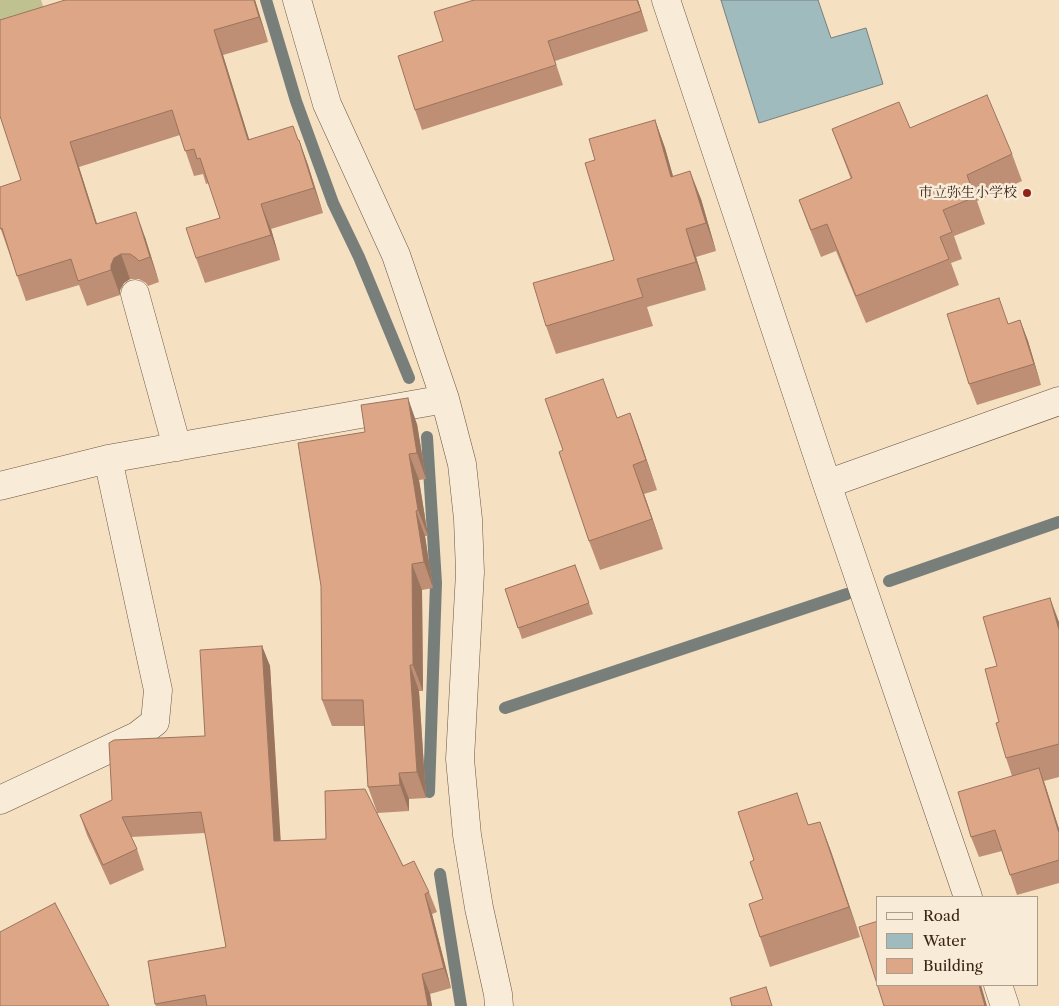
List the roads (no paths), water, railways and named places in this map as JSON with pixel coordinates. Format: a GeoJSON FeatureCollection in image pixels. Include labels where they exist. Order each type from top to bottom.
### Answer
{"type":"FeatureCollection","features":[{"type":"Feature","properties":{"kind":"street"},"geometry":{"type":"LineString","coordinates":[[297,0],[327,104],[396,256],[445,399],[462,464],[468,519],[470,572],[460,759],[467,835],[479,908],[499,1006]]}},
{"type":"Feature","properties":{"kind":"street"},"geometry":{"type":"LineString","coordinates":[[666,0],[827,484],[968,896]]}},
{"type":"Feature","properties":{"kind":"street"},"geometry":{"type":"LineString","coordinates":[[135,294],[178,447]]}},
{"type":"Feature","properties":{"kind":"street"},"geometry":{"type":"LineString","coordinates":[[0,486],[108,460],[445,399]]}},
{"type":"Feature","properties":{"kind":"street"},"geometry":{"type":"LineString","coordinates":[[827,484],[1059,401]]}},
{"type":"Feature","properties":{"kind":"street"},"geometry":{"type":"LineString","coordinates":[[0,800],[137,736],[155,722],[158,690],[108,460]]}},
{"type":"Feature","properties":{"kind":"street"},"geometry":{"type":"LineString","coordinates":[[998,986],[1005,1006]]}},
{"type":"Feature","properties":{"kind":"water"},"geometry":{"type":"Polygon","coordinates":[[[721,0],[818,0],[831,38],[866,28],[883,84],[759,123],[721,0]]]}},
{"type":"Feature","properties":{"kind":"waterway"},"geometry":{"type":"LineString","coordinates":[[266,0],[296,101],[333,203],[359,257],[409,378]]}},
{"type":"Feature","properties":{"kind":"waterway"},"geometry":{"type":"LineString","coordinates":[[427,437],[436,583],[429,792]]}},
{"type":"Feature","properties":{"kind":"waterway"},"geometry":{"type":"LineString","coordinates":[[889,581],[1059,522]]}},
{"type":"Feature","properties":{"kind":"waterway"},"geometry":{"type":"LineString","coordinates":[[505,708],[847,594]]}},
{"type":"Feature","properties":{"kind":"waterway"},"geometry":{"type":"LineString","coordinates":[[440,874],[461,1006]]}},
{"type":"Feature","properties":{"kind":"place","name":"市立弥生小学校"},"geometry":{"type":"Point","coordinates":[1027,193]}}]}
